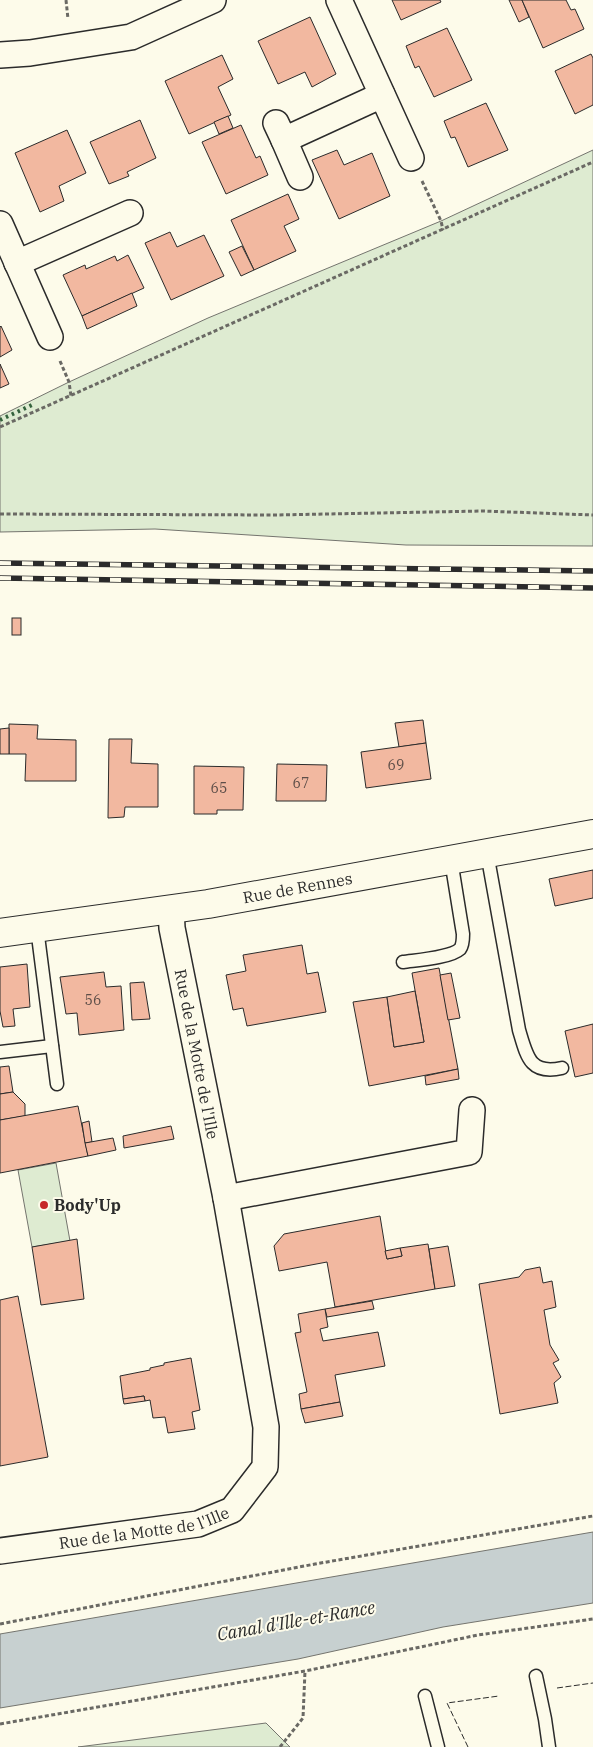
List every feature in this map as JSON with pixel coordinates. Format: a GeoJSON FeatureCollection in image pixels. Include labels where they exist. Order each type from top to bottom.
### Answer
{"type":"FeatureCollection","features":[{"type":"Feature","properties":{"kind":"main road","name":"Rue de Rennes"},"geometry":{"type":"LineString","coordinates":[[0,933],[171,909],[593,834]]}},
{"type":"Feature","properties":{"kind":"street"},"geometry":{"type":"LineString","coordinates":[[0,55],[30,53],[131,37],[213,0]]}},
{"type":"Feature","properties":{"kind":"street"},"geometry":{"type":"LineString","coordinates":[[339,0],[411,158]]}},
{"type":"Feature","properties":{"kind":"street"},"geometry":{"type":"LineString","coordinates":[[300,177],[280,132],[382,95]]}},
{"type":"Feature","properties":{"kind":"street"},"geometry":{"type":"LineString","coordinates":[[17,263],[130,213]]}},
{"type":"Feature","properties":{"kind":"street"},"geometry":{"type":"LineString","coordinates":[[0,224],[50,337]]}},
{"type":"Feature","properties":{"kind":"street","name":"Rue de la Motte de l'Ille"},"geometry":{"type":"LineString","coordinates":[[0,1551],[198,1524],[232,1510],[265,1467],[266,1427],[226,1198],[172,928],[171,909]]}},
{"type":"Feature","properties":{"kind":"street"},"geometry":{"type":"LineString","coordinates":[[226,1198],[469,1152],[472,1110]]}},
{"type":"Feature","properties":{"kind":"lane"},"geometry":{"type":"LineString","coordinates":[[487,853],[518,1021],[527,1054],[537,1068],[544,1071],[562,1068]]}},
{"type":"Feature","properties":{"kind":"lane"},"geometry":{"type":"LineString","coordinates":[[403,962],[447,955],[460,949],[463,944],[452,860]]}},
{"type":"Feature","properties":{"kind":"lane"},"geometry":{"type":"LineString","coordinates":[[37,928],[57,1084]]}},
{"type":"Feature","properties":{"kind":"lane"},"geometry":{"type":"LineString","coordinates":[[0,1052],[52,1046]]}},
{"type":"Feature","properties":{"kind":"lane"},"geometry":{"type":"LineString","coordinates":[[536,1676],[549,1747]]}},
{"type":"Feature","properties":{"kind":"lane"},"geometry":{"type":"LineString","coordinates":[[425,1696],[438,1747]]}},
{"type":"Feature","properties":{"kind":"path"},"geometry":{"type":"LineString","coordinates":[[411,158],[441,221],[443,230]]}},
{"type":"Feature","properties":{"kind":"path"},"geometry":{"type":"LineString","coordinates":[[0,427],[593,162]]}},
{"type":"Feature","properties":{"kind":"path"},"geometry":{"type":"LineString","coordinates":[[50,337],[69,382],[71,396]]}},
{"type":"Feature","properties":{"kind":"path"},"geometry":{"type":"LineString","coordinates":[[0,514],[276,515],[482,511],[593,515]]}},
{"type":"Feature","properties":{"kind":"path"},"geometry":{"type":"LineString","coordinates":[[0,1624],[315,1564],[593,1516]]}},
{"type":"Feature","properties":{"kind":"path"},"geometry":{"type":"LineString","coordinates":[[0,1724],[305,1671],[478,1634],[593,1619]]}},
{"type":"Feature","properties":{"kind":"path"},"geometry":{"type":"LineString","coordinates":[[280,1747],[303,1718],[305,1671]]}},
{"type":"Feature","properties":{"kind":"green space"},"geometry":{"type":"Polygon","coordinates":[[[593,150],[593,546],[406,545],[155,529],[0,532],[0,416],[208,318],[441,221],[593,150]]]}},
{"type":"Feature","properties":{"kind":"green space","name":"Body'Up"},"geometry":{"type":"Polygon","coordinates":[[[56,1163],[70,1241],[32,1247],[18,1170],[56,1163]]]}},
{"type":"Feature","properties":{"kind":"green space"},"geometry":{"type":"Polygon","coordinates":[[[266,1723],[290,1747],[78,1747],[266,1723]]]}},
{"type":"Feature","properties":{"kind":"water","name":"Canal d'Ille-et-Rance"},"geometry":{"type":"Polygon","coordinates":[[[593,1532],[593,1603],[443,1627],[298,1659],[0,1708],[0,1634],[593,1532]]]}},
{"type":"Feature","properties":{"kind":"building"},"geometry":{"type":"Polygon","coordinates":[[[392,0],[440,0],[441,2],[401,20],[392,0]]]}},
{"type":"Feature","properties":{"kind":"building"},"geometry":{"type":"Polygon","coordinates":[[[509,0],[522,0],[529,17],[519,22],[509,0]]]}},
{"type":"Feature","properties":{"kind":"building"},"geometry":{"type":"Polygon","coordinates":[[[522,0],[566,0],[571,10],[575,9],[584,29],[543,48],[522,0]]]}},
{"type":"Feature","properties":{"kind":"building"},"geometry":{"type":"Polygon","coordinates":[[[310,17],[336,74],[312,87],[305,72],[278,84],[258,41],[310,17]]]}},
{"type":"Feature","properties":{"kind":"building"},"geometry":{"type":"Polygon","coordinates":[[[447,28],[472,80],[434,97],[419,66],[415,68],[406,46],[447,28]]]}},
{"type":"Feature","properties":{"kind":"building"},"geometry":{"type":"Polygon","coordinates":[[[591,54],[593,58],[593,105],[575,114],[555,71],[591,54]]]}},
{"type":"Feature","properties":{"kind":"building"},"geometry":{"type":"Polygon","coordinates":[[[222,55],[233,79],[218,87],[231,115],[189,134],[165,81],[222,55]]]}},
{"type":"Feature","properties":{"kind":"building"},"geometry":{"type":"Polygon","coordinates":[[[486,103],[508,150],[468,167],[455,137],[451,138],[444,121],[486,103]]]}},
{"type":"Feature","properties":{"kind":"building"},"geometry":{"type":"Polygon","coordinates":[[[228,116],[233,128],[219,134],[214,122],[228,116]]]}},
{"type":"Feature","properties":{"kind":"building"},"geometry":{"type":"Polygon","coordinates":[[[140,120],[156,158],[127,172],[129,176],[109,184],[90,142],[140,120]]]}},
{"type":"Feature","properties":{"kind":"building"},"geometry":{"type":"Polygon","coordinates":[[[241,125],[256,158],[260,156],[268,175],[226,194],[202,142],[241,125]]]}},
{"type":"Feature","properties":{"kind":"building"},"geometry":{"type":"Polygon","coordinates":[[[67,130],[86,173],[59,186],[64,201],[40,212],[15,153],[67,130]]]}},
{"type":"Feature","properties":{"kind":"building"},"geometry":{"type":"Polygon","coordinates":[[[337,150],[344,165],[372,153],[390,196],[339,219],[312,160],[337,150]]]}},
{"type":"Feature","properties":{"kind":"building"},"geometry":{"type":"Polygon","coordinates":[[[288,194],[299,219],[284,226],[296,251],[254,270],[231,220],[288,194]]]}},
{"type":"Feature","properties":{"kind":"building"},"geometry":{"type":"Polygon","coordinates":[[[170,232],[177,247],[204,235],[224,276],[171,300],[145,243],[170,232]]]}},
{"type":"Feature","properties":{"kind":"building"},"geometry":{"type":"Polygon","coordinates":[[[242,246],[254,270],[241,276],[229,252],[242,246]]]}},
{"type":"Feature","properties":{"kind":"building"},"geometry":{"type":"Polygon","coordinates":[[[128,255],[144,288],[82,316],[63,275],[85,265],[86,269],[115,256],[117,261],[128,255]]]}},
{"type":"Feature","properties":{"kind":"building"},"geometry":{"type":"Polygon","coordinates":[[[132,293],[137,306],[87,329],[82,316],[132,293]]]}},
{"type":"Feature","properties":{"kind":"building"},"geometry":{"type":"Polygon","coordinates":[[[0,327],[12,350],[0,357],[0,327]]]}},
{"type":"Feature","properties":{"kind":"building"},"geometry":{"type":"Polygon","coordinates":[[[0,364],[9,384],[0,388],[0,364]]]}},
{"type":"Feature","properties":{"kind":"building"},"geometry":{"type":"Polygon","coordinates":[[[12,618],[21,618],[21,635],[12,635],[12,618]]]}},
{"type":"Feature","properties":{"kind":"building"},"geometry":{"type":"Polygon","coordinates":[[[423,720],[426,743],[399,747],[395,723],[423,720]]]}},
{"type":"Feature","properties":{"kind":"building"},"geometry":{"type":"Polygon","coordinates":[[[9,724],[38,725],[37,739],[76,740],[76,781],[25,781],[26,754],[9,754],[9,724]]]}},
{"type":"Feature","properties":{"kind":"building"},"geometry":{"type":"Polygon","coordinates":[[[9,728],[9,754],[0,754],[0,729],[9,728]]]}},
{"type":"Feature","properties":{"kind":"building"},"geometry":{"type":"Polygon","coordinates":[[[109,739],[132,739],[131,763],[158,764],[158,807],[125,807],[124,817],[108,818],[109,739]]]}},
{"type":"Feature","properties":{"kind":"building"},"geometry":{"type":"Polygon","coordinates":[[[426,743],[431,779],[366,788],[361,752],[426,743]]]}},
{"type":"Feature","properties":{"kind":"building"},"geometry":{"type":"Polygon","coordinates":[[[277,764],[327,765],[326,801],[276,801],[277,764]]]}},
{"type":"Feature","properties":{"kind":"building"},"geometry":{"type":"Polygon","coordinates":[[[194,766],[244,767],[243,810],[217,810],[217,814],[194,814],[194,766]]]}},
{"type":"Feature","properties":{"kind":"building"},"geometry":{"type":"Polygon","coordinates":[[[593,870],[593,898],[555,906],[549,879],[593,870]]]}},
{"type":"Feature","properties":{"kind":"building"},"geometry":{"type":"Polygon","coordinates":[[[302,945],[307,974],[318,972],[326,1012],[247,1026],[243,1008],[233,1010],[226,975],[246,971],[243,955],[302,945]]]}},
{"type":"Feature","properties":{"kind":"building"},"geometry":{"type":"Polygon","coordinates":[[[27,964],[30,1007],[13,1009],[15,1026],[3,1027],[0,1011],[0,967],[27,964]]]}},
{"type":"Feature","properties":{"kind":"building"},"geometry":{"type":"Polygon","coordinates":[[[439,968],[458,1069],[369,1086],[353,1002],[387,997],[394,1047],[424,1042],[412,973],[439,968]]]}},
{"type":"Feature","properties":{"kind":"building"},"geometry":{"type":"Polygon","coordinates":[[[104,972],[106,987],[121,986],[124,1030],[79,1035],[77,1013],[66,1014],[60,977],[104,972]]]}},
{"type":"Feature","properties":{"kind":"building"},"geometry":{"type":"Polygon","coordinates":[[[451,973],[460,1018],[448,1020],[440,975],[451,973]]]}},
{"type":"Feature","properties":{"kind":"building"},"geometry":{"type":"Polygon","coordinates":[[[144,982],[150,1019],[132,1020],[130,983],[144,982]]]}},
{"type":"Feature","properties":{"kind":"building"},"geometry":{"type":"Polygon","coordinates":[[[415,991],[424,1042],[394,1047],[387,997],[415,991]]]}},
{"type":"Feature","properties":{"kind":"building"},"geometry":{"type":"Polygon","coordinates":[[[593,1024],[593,1073],[575,1077],[565,1031],[593,1024]]]}},
{"type":"Feature","properties":{"kind":"building"},"geometry":{"type":"Polygon","coordinates":[[[9,1066],[13,1092],[0,1094],[0,1067],[9,1066]]]}},
{"type":"Feature","properties":{"kind":"building"},"geometry":{"type":"Polygon","coordinates":[[[458,1069],[459,1079],[426,1085],[425,1076],[458,1069]]]}},
{"type":"Feature","properties":{"kind":"building"},"geometry":{"type":"Polygon","coordinates":[[[13,1092],[25,1104],[25,1116],[0,1120],[0,1094],[13,1092]]]}},
{"type":"Feature","properties":{"kind":"building"},"geometry":{"type":"Polygon","coordinates":[[[78,1106],[88,1156],[0,1173],[0,1120],[78,1106]]]}},
{"type":"Feature","properties":{"kind":"building"},"geometry":{"type":"Polygon","coordinates":[[[89,1121],[92,1142],[85,1143],[82,1123],[89,1121]]]}},
{"type":"Feature","properties":{"kind":"building"},"geometry":{"type":"Polygon","coordinates":[[[171,1126],[174,1139],[124,1148],[123,1136],[171,1126]]]}},
{"type":"Feature","properties":{"kind":"building"},"geometry":{"type":"Polygon","coordinates":[[[113,1138],[116,1150],[88,1156],[85,1143],[113,1138]]]}},
{"type":"Feature","properties":{"kind":"building"},"geometry":{"type":"Polygon","coordinates":[[[380,1216],[387,1259],[402,1256],[400,1248],[428,1244],[435,1289],[335,1307],[327,1262],[279,1271],[274,1246],[284,1234],[380,1216]]]}},
{"type":"Feature","properties":{"kind":"building"},"geometry":{"type":"Polygon","coordinates":[[[77,1239],[84,1299],[41,1305],[32,1247],[77,1239]]]}},
{"type":"Feature","properties":{"kind":"building"},"geometry":{"type":"Polygon","coordinates":[[[448,1246],[455,1286],[435,1289],[429,1249],[448,1246]]]}},
{"type":"Feature","properties":{"kind":"building"},"geometry":{"type":"Polygon","coordinates":[[[400,1248],[402,1256],[387,1259],[385,1251],[400,1248]]]}},
{"type":"Feature","properties":{"kind":"building"},"geometry":{"type":"Polygon","coordinates":[[[540,1267],[543,1283],[552,1281],[556,1307],[544,1310],[550,1345],[559,1360],[553,1363],[561,1377],[554,1383],[558,1403],[500,1414],[479,1284],[519,1277],[525,1270],[540,1267]]]}},
{"type":"Feature","properties":{"kind":"building"},"geometry":{"type":"Polygon","coordinates":[[[18,1296],[48,1457],[0,1466],[0,1300],[18,1296]]]}},
{"type":"Feature","properties":{"kind":"building"},"geometry":{"type":"Polygon","coordinates":[[[372,1301],[374,1309],[327,1317],[325,1309],[372,1301]]]}},
{"type":"Feature","properties":{"kind":"building"},"geometry":{"type":"Polygon","coordinates":[[[325,1309],[328,1327],[320,1329],[323,1341],[378,1332],[385,1366],[335,1375],[340,1402],[301,1409],[299,1394],[307,1392],[295,1333],[301,1332],[298,1314],[325,1309]]]}},
{"type":"Feature","properties":{"kind":"building"},"geometry":{"type":"Polygon","coordinates":[[[191,1358],[200,1410],[192,1412],[195,1429],[168,1433],[165,1417],[153,1418],[150,1400],[145,1401],[144,1396],[123,1399],[120,1376],[150,1370],[150,1368],[164,1365],[164,1363],[191,1358]]]}},
{"type":"Feature","properties":{"kind":"building"},"geometry":{"type":"Polygon","coordinates":[[[144,1396],[145,1401],[124,1404],[123,1399],[144,1396]]]}},
{"type":"Feature","properties":{"kind":"building"},"geometry":{"type":"Polygon","coordinates":[[[340,1402],[343,1416],[305,1423],[301,1409],[340,1402]]]}},
{"type":"Feature","properties":{"kind":"railway"},"geometry":{"type":"LineString","coordinates":[[0,563],[593,571]]}},
{"type":"Feature","properties":{"kind":"railway"},"geometry":{"type":"LineString","coordinates":[[0,578],[593,588]]}},
{"type":"Feature","properties":{"kind":"hedge"},"geometry":{"type":"LineString","coordinates":[[0,420],[32,405]]}},
{"type":"Feature","properties":{"kind":"fence"},"geometry":{"type":"LineString","coordinates":[[557,1688],[593,1683]]}},
{"type":"Feature","properties":{"kind":"fence"},"geometry":{"type":"LineString","coordinates":[[468,1747],[447,1703],[499,1696]]}},
{"type":"Feature","properties":{"kind":"place","name":"Body'Up"},"geometry":{"type":"Point","coordinates":[44,1205]}}]}
